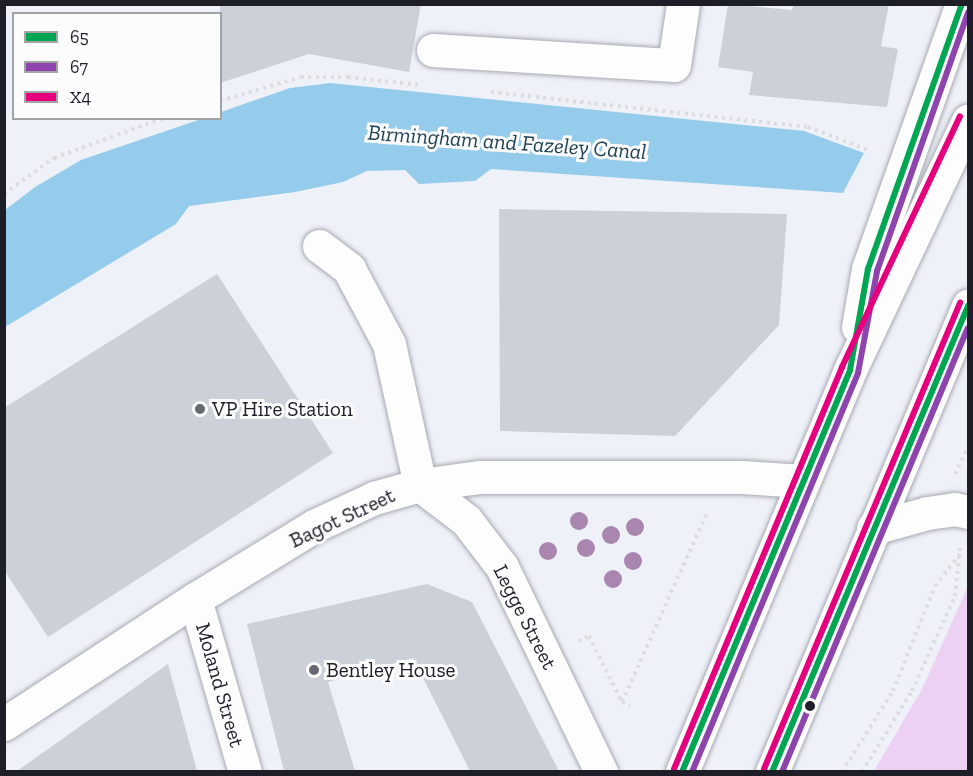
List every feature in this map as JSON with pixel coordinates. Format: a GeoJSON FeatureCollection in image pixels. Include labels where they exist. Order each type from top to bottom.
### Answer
{"type":"FeatureCollection","features":[{"type":"Feature","properties":{"kind":"main road"},"geometry":{"type":"LineString","coordinates":[[433,50],[674,65],[683,4]]}},
{"type":"Feature","properties":{"kind":"main road"},"geometry":{"type":"LineString","coordinates":[[850,370],[868,269],[962,4]]}},
{"type":"Feature","properties":{"kind":"main road"},"geometry":{"type":"LineString","coordinates":[[682,771],[850,370],[969,120]]}},
{"type":"Feature","properties":{"kind":"main road"},"geometry":{"type":"LineString","coordinates":[[319,246],[349,269],[389,344],[420,485]]}},
{"type":"Feature","properties":{"kind":"main road"},"geometry":{"type":"LineString","coordinates":[[772,771],[873,528],[967,316]]}},
{"type":"Feature","properties":{"kind":"main road","name":"Bagot Street"},"geometry":{"type":"LineString","coordinates":[[5,722],[195,599],[314,526],[374,498],[420,485],[480,477],[715,477],[802,481]]}},
{"type":"Feature","properties":{"kind":"main road","name":"Legge Street"},"geometry":{"type":"LineString","coordinates":[[420,485],[466,520],[502,567],[602,771]]}},
{"type":"Feature","properties":{"kind":"main road"},"geometry":{"type":"LineString","coordinates":[[873,528],[962,510]]}},
{"type":"Feature","properties":{"kind":"main road","name":"Moland Street"},"geometry":{"type":"LineString","coordinates":[[195,599],[245,771]]}},
{"type":"Feature","properties":{"kind":"path"},"geometry":{"type":"LineString","coordinates":[[222,100],[301,77],[348,77],[431,86]]}},
{"type":"Feature","properties":{"kind":"path"},"geometry":{"type":"LineString","coordinates":[[489,92],[808,127],[868,150]]}},
{"type":"Feature","properties":{"kind":"path"},"geometry":{"type":"LineString","coordinates":[[4,194],[54,158],[158,120]]}},
{"type":"Feature","properties":{"kind":"path"},"geometry":{"type":"LineString","coordinates":[[622,702],[710,507],[715,477]]}},
{"type":"Feature","properties":{"kind":"path"},"geometry":{"type":"LineString","coordinates":[[862,771],[912,691],[955,596],[962,510]]}},
{"type":"Feature","properties":{"kind":"path"},"geometry":{"type":"LineString","coordinates":[[842,771],[893,691],[935,586],[960,554]]}},
{"type":"Feature","properties":{"kind":"path"},"geometry":{"type":"LineString","coordinates":[[589,636],[622,702],[630,706]]}},
{"type":"Feature","properties":{"kind":"shaded area"},"geometry":{"type":"Polygon","coordinates":[[[968,586],[968,771],[874,771],[922,689],[968,586]]]}},
{"type":"Feature","properties":{"kind":"water","name":"Birmingham and Fazeley Canal"},"geometry":{"type":"Polygon","coordinates":[[[330,83],[804,131],[864,153],[843,193],[491,169],[475,181],[419,184],[405,170],[367,171],[343,182],[295,192],[189,206],[176,224],[5,327],[5,210],[35,187],[81,160],[198,120],[222,120],[222,112],[290,88],[330,83]]]}},
{"type":"Feature","properties":{"kind":"building"},"geometry":{"type":"Polygon","coordinates":[[[220,4],[421,4],[409,72],[309,54],[222,82],[222,12],[220,12],[220,4]]]}},
{"type":"Feature","properties":{"kind":"building"},"geometry":{"type":"Polygon","coordinates":[[[728,4],[792,10],[794,4],[889,4],[881,46],[898,49],[887,107],[749,95],[753,72],[718,67],[728,4]]]}},
{"type":"Feature","properties":{"kind":"building"},"geometry":{"type":"Polygon","coordinates":[[[499,209],[787,214],[779,325],[675,436],[500,431],[499,209]]]}},
{"type":"Feature","properties":{"kind":"building"},"geometry":{"type":"Polygon","coordinates":[[[217,274],[333,453],[48,637],[4,570],[4,408],[217,274]]]}},
{"type":"Feature","properties":{"kind":"building","name":"Bentley House"},"geometry":{"type":"Polygon","coordinates":[[[427,584],[472,602],[559,771],[470,771],[413,658],[328,682],[355,771],[284,771],[247,624],[427,584]]]}},
{"type":"Feature","properties":{"kind":"building"},"geometry":{"type":"Polygon","coordinates":[[[168,664],[197,771],[17,771],[168,664]]]}},
{"type":"Feature","properties":{"kind":"transit line","name":"65"},"geometry":{"type":"LineString","coordinates":[[682,772],[850,370],[868,269],[962,4]]}},
{"type":"Feature","properties":{"kind":"transit line","name":"67"},"geometry":{"type":"LineString","coordinates":[[692,772],[858,373],[877,271],[968,13]]}},
{"type":"Feature","properties":{"kind":"transit line","name":"X4"},"geometry":{"type":"LineString","coordinates":[[674,769],[842,367],[960,116]]}},
{"type":"Feature","properties":{"kind":"transit line","name":"X4"},"geometry":{"type":"LineString","coordinates":[[764,769],[960,303]]}},
{"type":"Feature","properties":{"kind":"transit line","name":"65"},"geometry":{"type":"LineString","coordinates":[[772,772],[968,306]]}},
{"type":"Feature","properties":{"kind":"transit line","name":"67"},"geometry":{"type":"LineString","coordinates":[[782,772],[968,328]]}},
{"type":"Feature","properties":{"kind":"place","name":"VP Hire Station"},"geometry":{"type":"Point","coordinates":[200,409]}},
{"type":"Feature","properties":{"kind":"place","name":"Bentley House"},"geometry":{"type":"Point","coordinates":[314,670]}}]}
